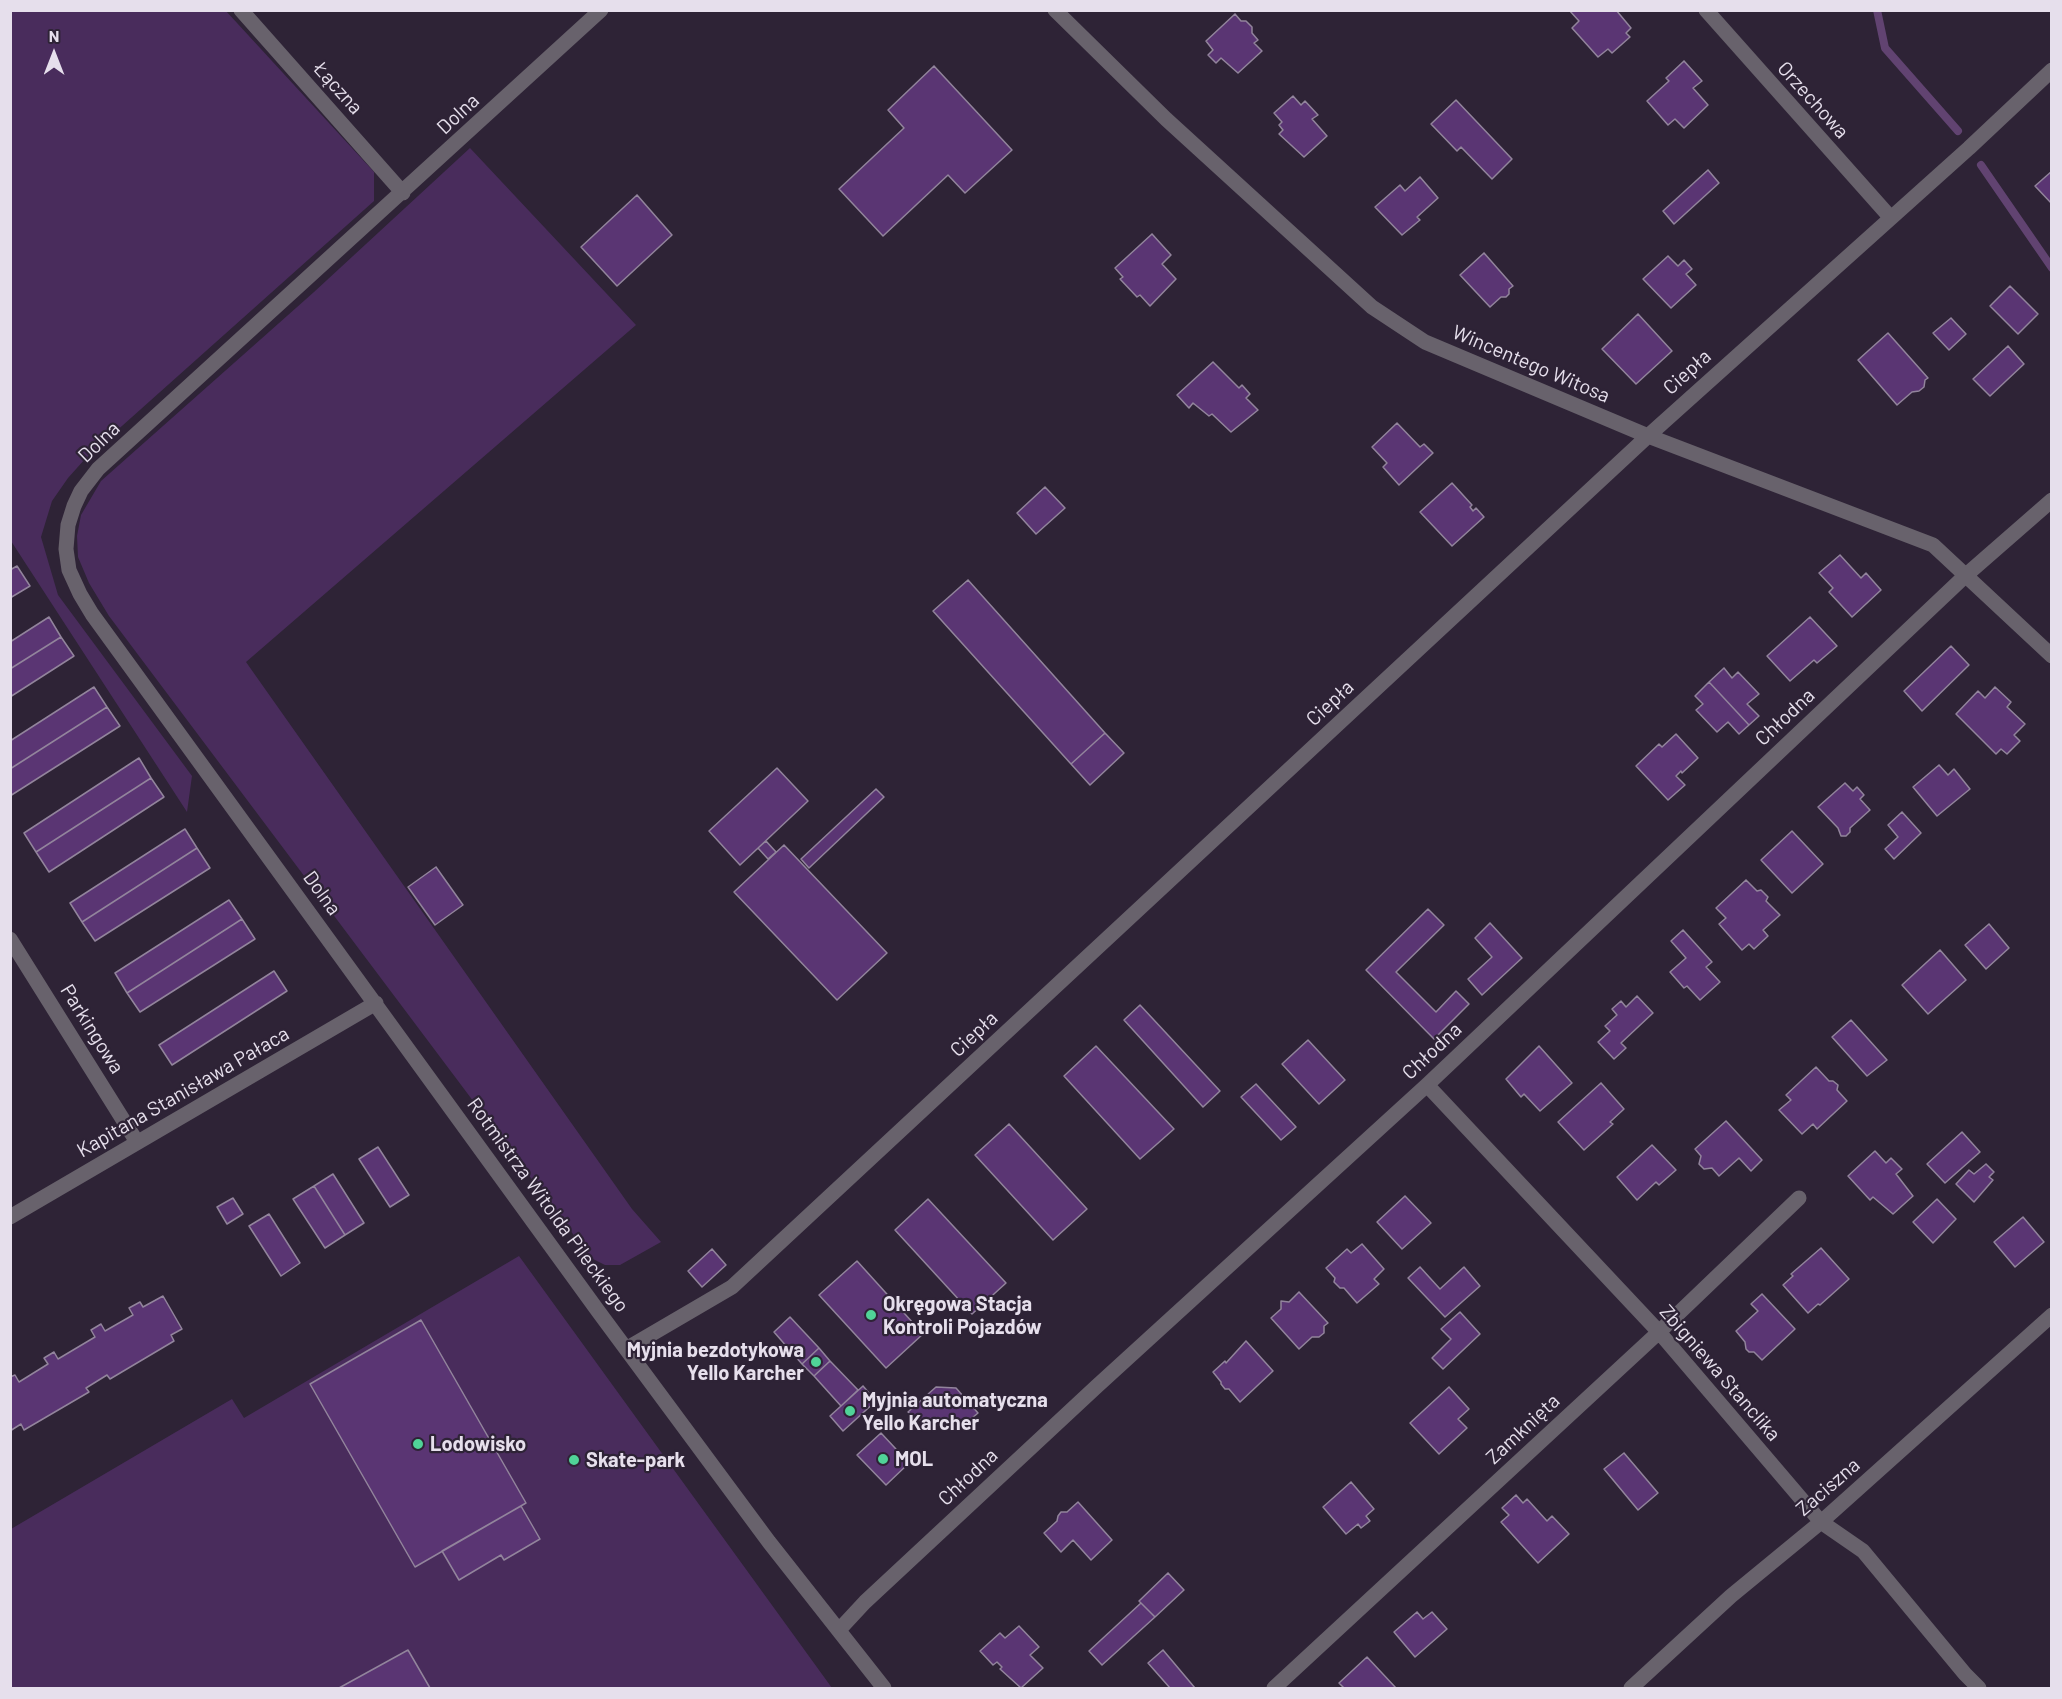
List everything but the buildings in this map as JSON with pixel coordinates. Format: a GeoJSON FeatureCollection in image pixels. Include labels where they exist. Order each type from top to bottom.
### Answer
{"type":"FeatureCollection","features":[{"type":"Feature","properties":{"kind":"street","name":"Łączna"},"geometry":{"type":"LineString","coordinates":[[242,10],[403,193]]}},
{"type":"Feature","properties":{"kind":"street","name":"Dolna"},"geometry":{"type":"LineString","coordinates":[[376,1003],[92,614],[69,570],[66,549],[68,525],[81,491],[98,469],[601,10]]}},
{"type":"Feature","properties":{"kind":"street","name":"Wincentego Witosa"},"geometry":{"type":"LineString","coordinates":[[1055,10],[1166,119],[1372,308],[1425,342],[1648,436],[1933,545],[2052,656]]}},
{"type":"Feature","properties":{"kind":"street","name":"Orzechowa"},"geometry":{"type":"LineString","coordinates":[[1706,10],[1890,217]]}},
{"type":"Feature","properties":{"kind":"street","name":"Ciepła"},"geometry":{"type":"LineString","coordinates":[[626,1349],[732,1287],[1648,436],[1969,148],[2052,70]]}},
{"type":"Feature","properties":{"kind":"street","name":"Chłodna"},"geometry":{"type":"LineString","coordinates":[[839,1630],[865,1602],[1045,1435],[1426,1086],[1965,576],[2052,500]]}},
{"type":"Feature","properties":{"kind":"street","name":"Parkingowa"},"geometry":{"type":"LineString","coordinates":[[10,939],[137,1142]]}},
{"type":"Feature","properties":{"kind":"street","name":"Kapitana Stanisława Pałaca"},"geometry":{"type":"LineString","coordinates":[[10,1217],[376,1003]]}},
{"type":"Feature","properties":{"kind":"street","name":"Rotmistrza Witolda Pileckiego"},"geometry":{"type":"LineString","coordinates":[[376,1003],[626,1349],[769,1542],[884,1689]]}},
{"type":"Feature","properties":{"kind":"street","name":"Zbigniewa Stanclika"},"geometry":{"type":"LineString","coordinates":[[1426,1086],[1659,1332],[1821,1522],[1863,1551],[1979,1689]]}},
{"type":"Feature","properties":{"kind":"street","name":"Zamknięta"},"geometry":{"type":"LineString","coordinates":[[1274,1689],[1659,1332],[1799,1198]]}},
{"type":"Feature","properties":{"kind":"street","name":"Zaciszna"},"geometry":{"type":"LineString","coordinates":[[1631,1689],[1731,1596],[1821,1522],[2052,1315]]}},
{"type":"Feature","properties":{"kind":"shaded area"},"geometry":{"type":"Polygon","coordinates":[[[11,10],[226,11],[374,172],[374,201],[85,459],[52,501],[41,537],[58,595],[192,776],[187,812],[11,541],[11,10]]]}},
{"type":"Feature","properties":{"kind":"shaded area"},"geometry":{"type":"Polygon","coordinates":[[[470,148],[636,325],[246,662],[632,1209],[661,1242],[620,1265],[605,1265],[591,1258],[109,616],[89,583],[78,557],[77,536],[81,515],[101,481],[314,292],[470,148]]]}},
{"type":"Feature","properties":{"kind":"shaded area"},"geometry":{"type":"Polygon","coordinates":[[[519,1256],[832,1688],[11,1688],[11,1529],[232,1399],[244,1418],[519,1256]]]}},
{"type":"Feature","properties":{"kind":"waterway"},"geometry":{"type":"LineString","coordinates":[[1877,10],[1885,48],[1958,131]]}},
{"type":"Feature","properties":{"kind":"waterway"},"geometry":{"type":"LineString","coordinates":[[1981,165],[2052,268]]}},
{"type":"Feature","properties":{"kind":"place","name":"Okręgowa Stacja Kontroli Pojazdów"},"geometry":{"type":"Point","coordinates":[871,1315]}},
{"type":"Feature","properties":{"kind":"place","name":"Myjnia bezdotykowa Yello Karcher"},"geometry":{"type":"Point","coordinates":[816,1362]}},
{"type":"Feature","properties":{"kind":"place","name":"Myjnia automatyczna Yello Karcher"},"geometry":{"type":"Point","coordinates":[850,1411]}},
{"type":"Feature","properties":{"kind":"place","name":"Lodowisko"},"geometry":{"type":"Point","coordinates":[418,1444]}},
{"type":"Feature","properties":{"kind":"place","name":"MOL"},"geometry":{"type":"Point","coordinates":[883,1459]}},
{"type":"Feature","properties":{"kind":"place","name":"Skate-park"},"geometry":{"type":"Point","coordinates":[574,1460]}}]}
